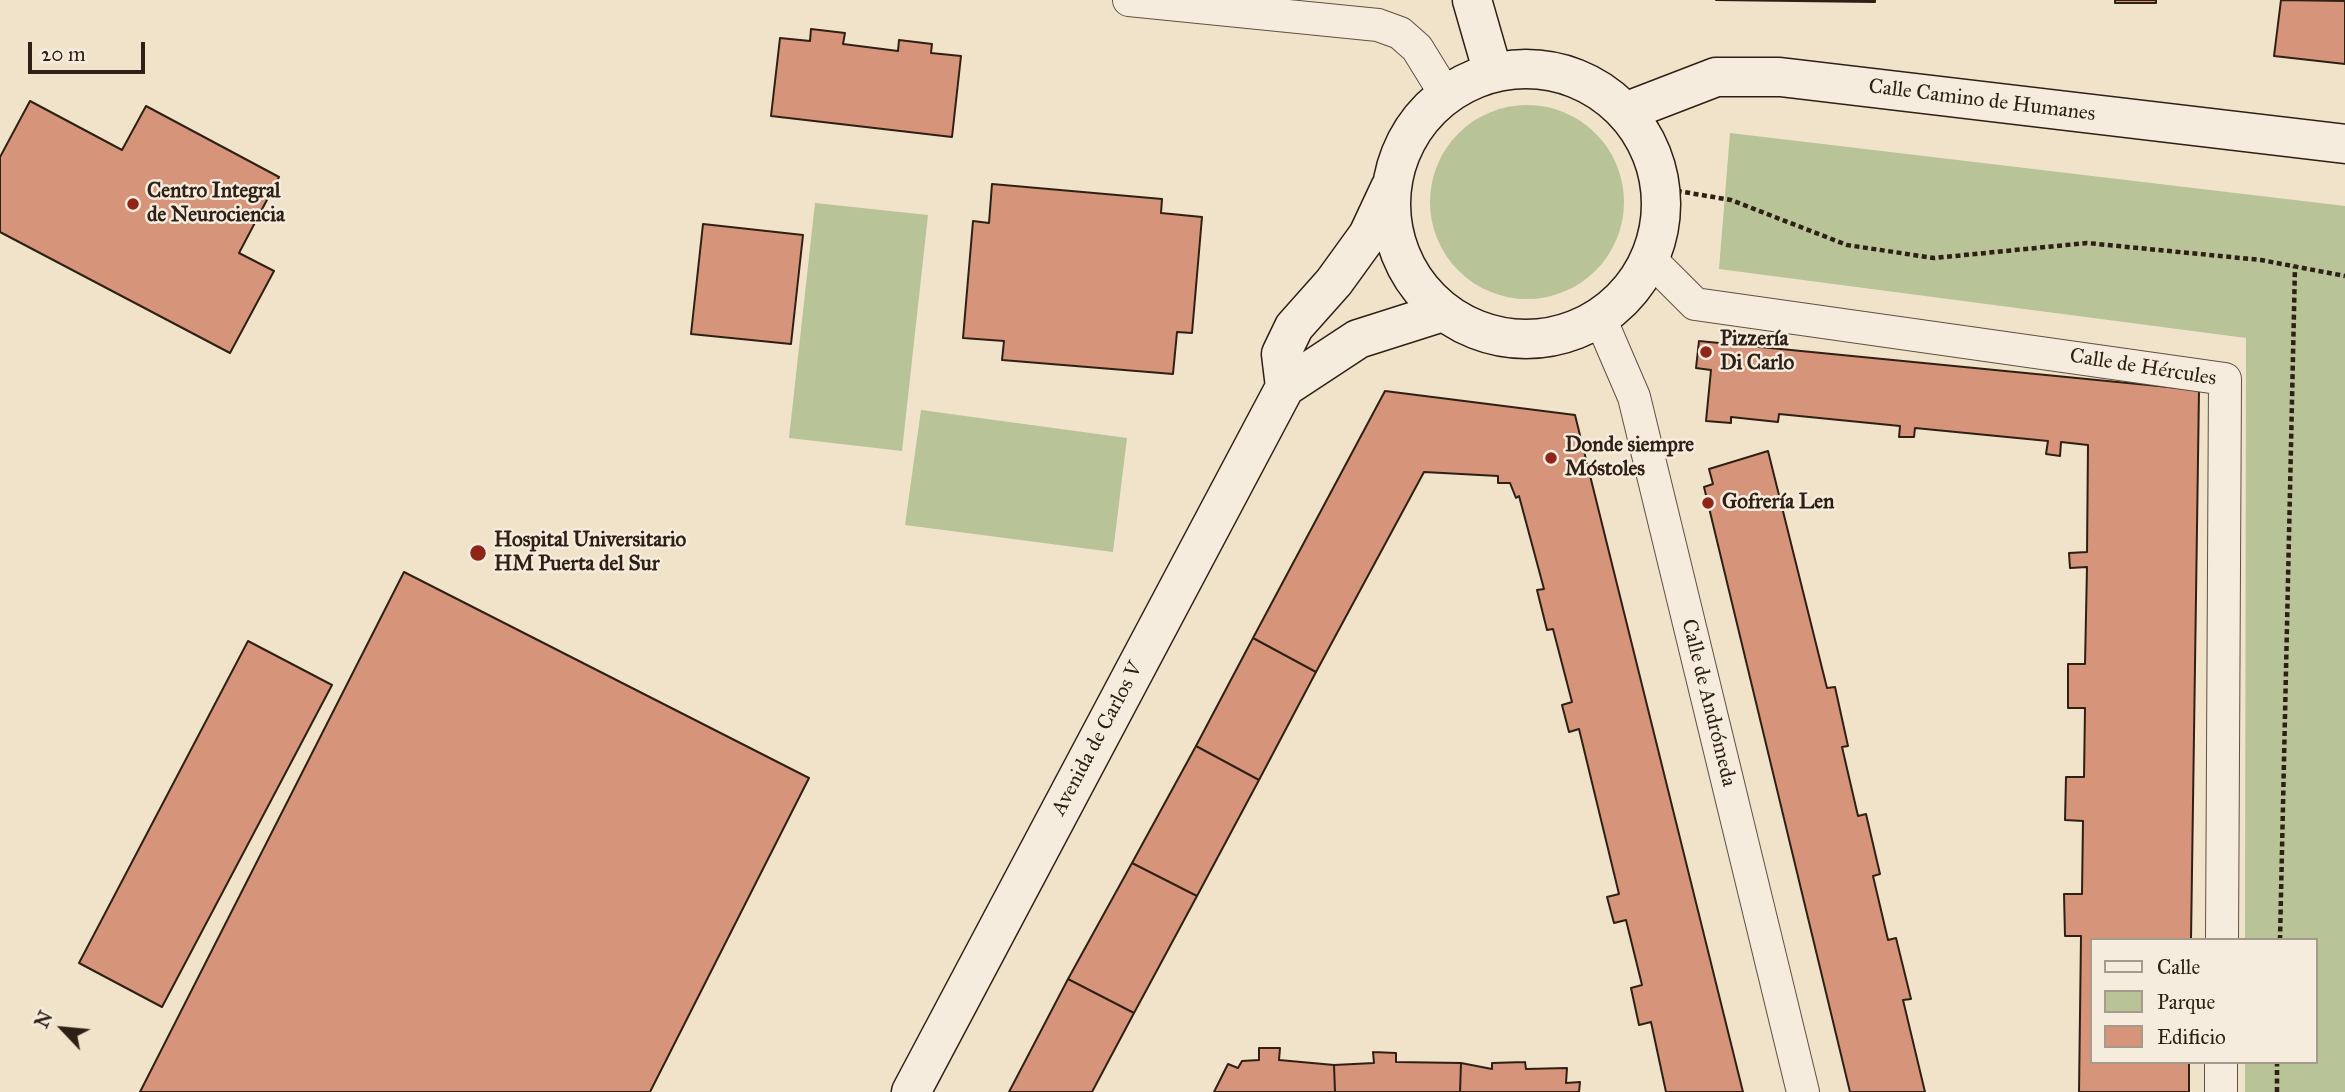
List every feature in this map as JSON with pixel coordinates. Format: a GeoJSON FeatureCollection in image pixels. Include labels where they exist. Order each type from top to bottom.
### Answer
{"type":"FeatureCollection","features":[{"type":"Feature","properties":{"kind":"street"},"geometry":{"type":"LineString","coordinates":[[1129,0],[1378,25],[1400,33],[1417,48],[1446,95]]}},
{"type":"Feature","properties":{"kind":"street"},"geometry":{"type":"LineString","coordinates":[[1472,0],[1493,73]]}},
{"type":"Feature","properties":{"kind":"street"},"geometry":{"type":"LineString","coordinates":[[1285,387],[1281,354],[1294,327],[1334,282],[1368,235],[1393,182],[1403,149],[1421,119],[1446,95],[1469,82],[1493,73],[1527,69],[1560,73],[1591,86],[1625,112],[1649,147],[1660,188],[1660,224],[1650,259],[1631,290],[1600,318],[1562,335],[1520,340],[1479,332],[1443,312],[1414,281],[1399,250],[1391,216],[1393,182]]}},
{"type":"Feature","properties":{"kind":"street","name":"Calle Camino de Humanes"},"geometry":{"type":"LineString","coordinates":[[1625,112],[1716,77],[1780,77],[2345,144]]}},
{"type":"Feature","properties":{"kind":"street","name":"Calle de Hércules"},"geometry":{"type":"LineString","coordinates":[[1650,259],[1695,304],[2225,379],[2222,938]]}},
{"type":"Feature","properties":{"kind":"street","name":"Avenida de Carlos V"},"geometry":{"type":"LineString","coordinates":[[911,1092],[1285,387],[1358,339],[1443,312]]}},
{"type":"Feature","properties":{"kind":"street","name":"Calle de Andrómeda"},"geometry":{"type":"LineString","coordinates":[[1600,318],[1634,397],[1803,1092]]}},
{"type":"Feature","properties":{"kind":"street"},"geometry":{"type":"LineString","coordinates":[[2221,1064],[2221,1092]]}},
{"type":"Feature","properties":{"kind":"path"},"geometry":{"type":"LineString","coordinates":[[1660,188],[1731,200],[1847,245],[1934,258],[2087,243],[2261,260],[2345,276]]}},
{"type":"Feature","properties":{"kind":"path"},"geometry":{"type":"LineString","coordinates":[[2280,938],[2295,266]]}},
{"type":"Feature","properties":{"kind":"path"},"geometry":{"type":"LineString","coordinates":[[2277,1064],[2277,1092]]}},
{"type":"Feature","properties":{"kind":"green space"},"geometry":{"type":"Polygon","coordinates":[[[1527,105],[1564,113],[1595,134],[1616,165],[1624,202],[1616,239],[1595,270],[1564,291],[1527,299],[1490,291],[1459,270],[1438,239],[1430,202],[1438,165],[1459,134],[1490,113],[1527,105]]]}},
{"type":"Feature","properties":{"kind":"green space"},"geometry":{"type":"Polygon","coordinates":[[[1730,133],[2345,206],[2345,1092],[2245,1092],[2245,1064],[2317,1064],[2317,938],[2245,938],[2246,338],[1719,269],[1730,133]]]}},
{"type":"Feature","properties":{"kind":"green space"},"geometry":{"type":"Polygon","coordinates":[[[815,203],[928,215],[902,451],[789,438],[815,203]]]}},
{"type":"Feature","properties":{"kind":"green space"},"geometry":{"type":"Polygon","coordinates":[[[921,410],[1127,438],[1113,552],[905,525],[921,410]]]}},
{"type":"Feature","properties":{"kind":"building"},"geometry":{"type":"Polygon","coordinates":[[[1716,0],[1875,0],[1875,2],[1716,0]]]}},
{"type":"Feature","properties":{"kind":"building"},"geometry":{"type":"Polygon","coordinates":[[[2115,0],[2156,0],[2156,3],[2115,3],[2115,0]]]}},
{"type":"Feature","properties":{"kind":"building"},"geometry":{"type":"Polygon","coordinates":[[[2281,0],[2345,1],[2345,64],[2274,56],[2281,0]]]}},
{"type":"Feature","properties":{"kind":"building"},"geometry":{"type":"Polygon","coordinates":[[[811,29],[845,33],[843,44],[898,51],[899,40],[932,44],[931,53],[961,56],[952,137],[771,116],[780,38],[810,41],[811,29]]]}},
{"type":"Feature","properties":{"kind":"building","name":"Centro Integral de Neurociencia"},"geometry":{"type":"Polygon","coordinates":[[[30,101],[122,150],[146,106],[279,177],[239,253],[274,271],[230,353],[0,232],[0,157],[30,101]]]}},
{"type":"Feature","properties":{"kind":"building"},"geometry":{"type":"Polygon","coordinates":[[[992,184],[1162,199],[1161,213],[1202,217],[1192,333],[1177,332],[1173,374],[1002,360],[1004,341],[963,338],[973,221],[989,223],[992,184]]]}},
{"type":"Feature","properties":{"kind":"building"},"geometry":{"type":"Polygon","coordinates":[[[703,224],[803,235],[791,344],[691,334],[703,224]]]}},
{"type":"Feature","properties":{"kind":"building"},"geometry":{"type":"Polygon","coordinates":[[[1699,341],[2199,390],[2191,938],[2090,938],[2090,1064],[2189,1064],[2189,1092],[2079,1092],[2081,936],[2065,936],[2064,894],[2082,894],[2083,821],[2065,820],[2066,777],[2084,777],[2085,708],[2068,708],[2068,664],[2085,664],[2087,567],[2070,568],[2069,553],[2087,552],[2088,445],[2061,442],[2060,456],[2046,454],[2048,441],[1915,428],[1914,437],[1899,437],[1900,426],[1779,414],[1778,422],[1731,417],[1731,423],[1706,421],[1711,370],[1696,368],[1699,341]]]}},
{"type":"Feature","properties":{"kind":"building"},"geometry":{"type":"Polygon","coordinates":[[[1385,391],[1575,415],[1743,1092],[1666,1092],[1651,1022],[1639,1025],[1631,988],[1642,985],[1626,920],[1614,923],[1607,897],[1619,894],[1579,729],[1569,732],[1562,705],[1572,702],[1553,629],[1547,630],[1537,590],[1544,589],[1519,496],[1516,498],[1510,483],[1498,483],[1498,476],[1424,472],[1316,672],[1253,638],[1385,391]]]}},
{"type":"Feature","properties":{"kind":"building"},"geometry":{"type":"Polygon","coordinates":[[[1768,451],[1827,688],[1835,687],[1848,746],[1842,747],[1858,816],[1866,814],[1880,874],[1873,876],[1888,940],[1896,938],[1911,999],[1903,1000],[1925,1092],[1850,1092],[1704,487],[1713,484],[1709,469],[1768,451]]]}},
{"type":"Feature","properties":{"kind":"building","name":"Hospital Universitario HM Puerta del Sur"},"geometry":{"type":"Polygon","coordinates":[[[404,572],[809,778],[650,1092],[140,1092],[404,572]]]}},
{"type":"Feature","properties":{"kind":"building"},"geometry":{"type":"Polygon","coordinates":[[[1253,638],[1316,672],[1259,780],[1196,746],[1253,638]]]}},
{"type":"Feature","properties":{"kind":"building"},"geometry":{"type":"Polygon","coordinates":[[[248,641],[332,685],[162,1007],[79,963],[248,641]]]}},
{"type":"Feature","properties":{"kind":"building"},"geometry":{"type":"Polygon","coordinates":[[[1196,746],[1259,780],[1197,896],[1132,863],[1196,746]]]}},
{"type":"Feature","properties":{"kind":"building"},"geometry":{"type":"Polygon","coordinates":[[[1132,863],[1197,896],[1134,1013],[1068,979],[1132,863]]]}},
{"type":"Feature","properties":{"kind":"building"},"geometry":{"type":"Polygon","coordinates":[[[1068,979],[1134,1013],[1092,1092],[1009,1092],[1068,979]]]}},
{"type":"Feature","properties":{"kind":"building"},"geometry":{"type":"Polygon","coordinates":[[[1259,1048],[1280,1048],[1279,1060],[1334,1065],[1335,1092],[1214,1092],[1228,1064],[1238,1068],[1242,1061],[1259,1060],[1259,1048]]]}},
{"type":"Feature","properties":{"kind":"building"},"geometry":{"type":"Polygon","coordinates":[[[1373,1052],[1396,1053],[1396,1062],[1461,1063],[1460,1092],[1335,1092],[1334,1065],[1374,1063],[1373,1052]]]}},
{"type":"Feature","properties":{"kind":"building"},"geometry":{"type":"Polygon","coordinates":[[[1525,1062],[1526,1069],[1567,1068],[1566,1083],[1580,1082],[1579,1092],[1460,1092],[1461,1063],[1492,1069],[1492,1063],[1525,1062]]]}},
{"type":"Feature","properties":{"kind":"place","name":"Centro Integral de Neurociencia"},"geometry":{"type":"Point","coordinates":[133,204]}},
{"type":"Feature","properties":{"kind":"place","name":"Pizzería Di Carlo"},"geometry":{"type":"Point","coordinates":[1706,352]}},
{"type":"Feature","properties":{"kind":"place","name":"Donde siempre Móstoles"},"geometry":{"type":"Point","coordinates":[1551,458]}},
{"type":"Feature","properties":{"kind":"place","name":"Gofrería Len"},"geometry":{"type":"Point","coordinates":[1708,503]}},
{"type":"Feature","properties":{"kind":"place","name":"Hospital Universitario HM Puerta del Sur"},"geometry":{"type":"Point","coordinates":[478,553]}}]}
